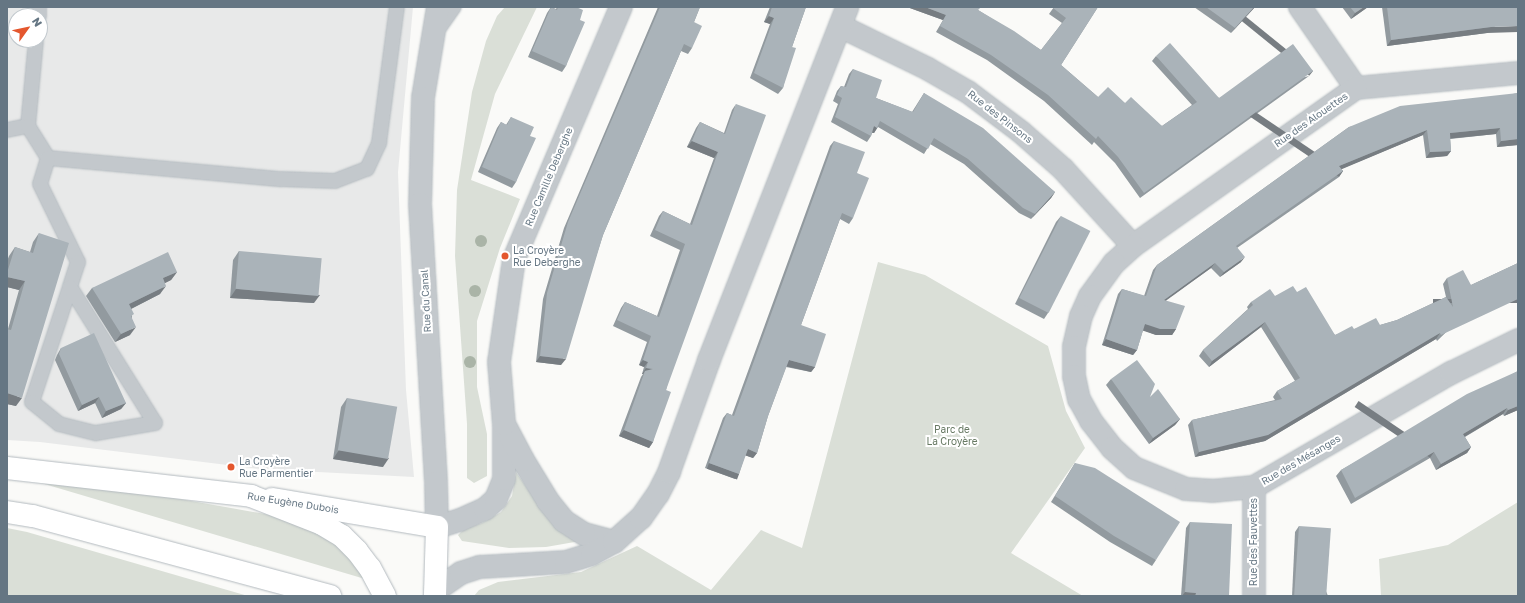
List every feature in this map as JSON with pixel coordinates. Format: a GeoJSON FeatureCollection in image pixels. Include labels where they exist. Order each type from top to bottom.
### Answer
{"type":"FeatureCollection","features":[{"type":"Feature","properties":{"kind":"main road","name":"Rue Eugène Dubois"},"geometry":{"type":"LineString","coordinates":[[7,468],[251,496],[437,526]]}},
{"type":"Feature","properties":{"kind":"main road"},"geometry":{"type":"LineString","coordinates":[[251,496],[322,524],[342,536],[357,551],[370,568],[385,596]]}},
{"type":"Feature","properties":{"kind":"main road"},"geometry":{"type":"LineString","coordinates":[[7,512],[33,516],[330,596]]}},
{"type":"Feature","properties":{"kind":"main road","name":"Rue du Canal"},"geometry":{"type":"LineString","coordinates":[[435,594],[437,526]]}},
{"type":"Feature","properties":{"kind":"street","name":"Rue du Canal"},"geometry":{"type":"LineString","coordinates":[[437,526],[436,475],[420,204],[423,98],[438,7]]}},
{"type":"Feature","properties":{"kind":"street","name":"Rue Camille Deberghe"},"geometry":{"type":"LineString","coordinates":[[614,542],[584,534],[564,521],[548,501],[527,467],[504,424],[499,362],[514,259],[621,7]]}},
{"type":"Feature","properties":{"kind":"street"},"geometry":{"type":"LineString","coordinates":[[1300,7],[1356,88]]}},
{"type":"Feature","properties":{"kind":"street"},"geometry":{"type":"LineString","coordinates":[[435,594],[460,573],[480,567],[566,562],[592,554],[614,542],[642,518],[658,494],[669,472],[709,360],[843,16]]}},
{"type":"Feature","properties":{"kind":"street","name":"Rue des Pinsons"},"geometry":{"type":"LineString","coordinates":[[843,16],[968,92],[1004,118],[1063,169],[1133,246]]}},
{"type":"Feature","properties":{"kind":"street","name":"Rue des Alouettes"},"geometry":{"type":"LineString","coordinates":[[1133,246],[1356,88],[1518,73]]}},
{"type":"Feature","properties":{"kind":"street","name":"Rue des Mésanges"},"geometry":{"type":"LineString","coordinates":[[1133,246],[1114,263],[1101,279],[1090,296],[1081,316],[1074,347],[1074,376],[1079,400],[1098,431],[1112,448],[1134,468],[1186,489],[1212,490],[1254,487],[1451,373],[1518,340]]}},
{"type":"Feature","properties":{"kind":"street","name":"Rue Eugène Dubois"},"geometry":{"type":"LineString","coordinates":[[437,526],[460,520],[485,509],[496,499],[504,480],[504,424]]}},
{"type":"Feature","properties":{"kind":"street","name":"Rue des Fauvettes"},"geometry":{"type":"LineString","coordinates":[[1254,487],[1254,596]]}},
{"type":"Feature","properties":{"kind":"lane"},"geometry":{"type":"LineString","coordinates":[[48,158],[281,179],[335,181],[367,169],[379,142],[397,7]]}},
{"type":"Feature","properties":{"kind":"lane"},"geometry":{"type":"LineString","coordinates":[[433,36],[454,7]]}},
{"type":"Feature","properties":{"kind":"lane"},"geometry":{"type":"LineString","coordinates":[[35,48],[28,126],[48,158],[40,184],[78,262],[32,402],[59,424],[96,433],[155,423],[70,287]]}},
{"type":"Feature","properties":{"kind":"lane"},"geometry":{"type":"LineString","coordinates":[[7,130],[28,126]]}},
{"type":"Feature","properties":{"kind":"shaded area"},"geometry":{"type":"Polygon","coordinates":[[[7,7],[413,7],[398,172],[406,390],[414,477],[260,469],[40,442],[7,440],[7,7]]]}},
{"type":"Feature","properties":{"kind":"green space"},"geometry":{"type":"Polygon","coordinates":[[[505,7],[537,7],[495,94],[471,180],[520,199],[500,248],[477,321],[477,387],[487,434],[487,476],[474,483],[467,478],[467,424],[455,256],[457,190],[472,92],[486,41],[497,16],[505,7]]]}},
{"type":"Feature","properties":{"kind":"green space","name":"Parc de La Croyère"},"geometry":{"type":"Polygon","coordinates":[[[878,262],[925,275],[1048,346],[1066,411],[1085,448],[1011,553],[1083,596],[474,596],[479,590],[498,582],[581,572],[637,546],[711,590],[761,530],[802,548],[878,262]]]}},
{"type":"Feature","properties":{"kind":"green space"},"geometry":{"type":"Polygon","coordinates":[[[516,472],[530,492],[586,540],[546,547],[509,548],[462,541],[458,535],[464,529],[482,523],[501,512],[512,496],[516,472]]]}},
{"type":"Feature","properties":{"kind":"green space"},"geometry":{"type":"Polygon","coordinates":[[[41,483],[146,493],[265,514],[311,527],[340,543],[365,579],[41,483]]]}},
{"type":"Feature","properties":{"kind":"green space"},"geometry":{"type":"Polygon","coordinates":[[[1518,502],[1518,596],[1381,596],[1379,559],[1448,545],[1518,502]]]}},
{"type":"Feature","properties":{"kind":"green space"},"geometry":{"type":"Polygon","coordinates":[[[7,528],[27,532],[248,596],[7,596],[7,528]]]}},
{"type":"Feature","properties":{"kind":"building"},"geometry":{"type":"Polygon","coordinates":[[[551,7],[557,10],[558,7],[576,7],[583,10],[580,20],[585,22],[566,66],[532,51],[551,7]]]}},
{"type":"Feature","properties":{"kind":"building"},"geometry":{"type":"Polygon","coordinates":[[[660,7],[700,7],[694,22],[702,26],[692,48],[684,44],[603,235],[566,359],[540,356],[547,293],[568,222],[660,7]]]}},
{"type":"Feature","properties":{"kind":"building"},"geometry":{"type":"Polygon","coordinates":[[[772,7],[806,7],[792,47],[796,48],[783,88],[754,73],[774,18],[769,16],[772,7]]]}},
{"type":"Feature","properties":{"kind":"building"},"geometry":{"type":"Polygon","coordinates":[[[925,7],[981,7],[978,10],[1014,31],[1041,50],[1066,18],[1053,8],[1054,7],[1098,7],[1061,65],[1098,97],[1108,87],[1125,103],[1131,97],[1162,126],[1197,102],[1156,56],[1170,43],[1219,98],[1293,44],[1313,71],[1144,193],[1118,157],[1098,136],[1096,139],[1048,95],[991,55],[940,26],[946,15],[925,7]]]}},
{"type":"Feature","properties":{"kind":"building"},"geometry":{"type":"Polygon","coordinates":[[[1206,7],[1254,7],[1235,28],[1206,7]]]}},
{"type":"Feature","properties":{"kind":"building"},"geometry":{"type":"Polygon","coordinates":[[[1350,7],[1364,7],[1355,13],[1350,7]]]}},
{"type":"Feature","properties":{"kind":"building"},"geometry":{"type":"Polygon","coordinates":[[[1387,7],[1518,7],[1518,26],[1491,27],[1391,40],[1387,7]]]}},
{"type":"Feature","properties":{"kind":"building"},"geometry":{"type":"Polygon","coordinates":[[[853,69],[882,80],[876,98],[913,112],[924,93],[983,128],[1055,192],[1035,214],[1023,208],[968,159],[934,138],[928,149],[880,121],[877,128],[874,126],[871,136],[835,117],[842,98],[837,95],[841,86],[846,87],[853,69]]]}},
{"type":"Feature","properties":{"kind":"building"},"geometry":{"type":"Polygon","coordinates":[[[1518,93],[1518,139],[1501,141],[1500,128],[1450,133],[1451,151],[1430,152],[1427,130],[1339,166],[1343,171],[1236,246],[1245,257],[1224,272],[1215,263],[1164,300],[1185,306],[1176,329],[1160,329],[1145,324],[1137,350],[1106,339],[1122,289],[1146,296],[1157,265],[1349,127],[1400,106],[1518,93]]]}},
{"type":"Feature","properties":{"kind":"building"},"geometry":{"type":"Polygon","coordinates":[[[736,104],[766,115],[666,390],[671,392],[653,442],[624,430],[645,371],[653,369],[646,368],[648,362],[643,360],[651,336],[617,320],[625,302],[659,317],[685,244],[655,230],[663,211],[692,225],[718,152],[692,141],[700,122],[725,134],[736,104]]]}},
{"type":"Feature","properties":{"kind":"building"},"geometry":{"type":"Polygon","coordinates":[[[511,117],[534,127],[530,136],[536,138],[516,182],[482,167],[501,122],[507,125],[511,117]]]}},
{"type":"Feature","properties":{"kind":"building"},"geometry":{"type":"Polygon","coordinates":[[[834,141],[865,152],[857,173],[869,178],[853,218],[842,213],[801,325],[826,334],[815,367],[789,360],[768,416],[757,453],[748,449],[739,474],[709,463],[727,413],[734,416],[834,141]]]}},
{"type":"Feature","properties":{"kind":"building"},"geometry":{"type":"Polygon","coordinates":[[[1061,216],[1090,231],[1049,313],[1019,298],[1061,216]]]}},
{"type":"Feature","properties":{"kind":"building"},"geometry":{"type":"Polygon","coordinates":[[[39,233],[69,243],[22,398],[7,393],[7,329],[11,330],[25,281],[7,277],[7,273],[15,247],[33,253],[39,233]]]}},
{"type":"Feature","properties":{"kind":"building"},"geometry":{"type":"Polygon","coordinates":[[[239,251],[322,258],[318,296],[236,289],[239,251]]]}},
{"type":"Feature","properties":{"kind":"building"},"geometry":{"type":"Polygon","coordinates":[[[168,252],[177,272],[163,278],[166,286],[129,304],[134,314],[131,316],[136,327],[121,334],[92,288],[168,252]]]}},
{"type":"Feature","properties":{"kind":"building"},"geometry":{"type":"Polygon","coordinates":[[[1518,263],[1518,299],[1441,335],[1440,333],[1268,435],[1199,452],[1192,420],[1282,399],[1277,391],[1300,378],[1265,322],[1212,361],[1203,350],[1253,305],[1251,302],[1270,289],[1275,296],[1293,286],[1297,292],[1306,287],[1335,335],[1352,326],[1354,329],[1376,318],[1380,325],[1397,320],[1446,297],[1453,307],[1447,278],[1463,270],[1471,285],[1518,263]]]}},
{"type":"Feature","properties":{"kind":"building"},"geometry":{"type":"Polygon","coordinates":[[[94,333],[126,403],[106,411],[99,397],[82,405],[59,354],[61,348],[94,333]]]}},
{"type":"Feature","properties":{"kind":"building"},"geometry":{"type":"Polygon","coordinates":[[[1137,360],[1155,384],[1150,397],[1158,389],[1180,419],[1153,438],[1111,379],[1137,360]]]}},
{"type":"Feature","properties":{"kind":"building"},"geometry":{"type":"Polygon","coordinates":[[[1518,371],[1518,406],[1508,410],[1507,408],[1463,434],[1471,447],[1441,464],[1434,452],[1355,498],[1341,470],[1467,394],[1518,371]]]}},
{"type":"Feature","properties":{"kind":"building"},"geometry":{"type":"Polygon","coordinates":[[[347,398],[397,407],[388,459],[338,450],[347,398]]]}},
{"type":"Feature","properties":{"kind":"building"},"geometry":{"type":"Polygon","coordinates":[[[1075,463],[1095,468],[1180,522],[1156,560],[1114,536],[1055,496],[1075,463]]]}},
{"type":"Feature","properties":{"kind":"building"},"geometry":{"type":"Polygon","coordinates":[[[1190,522],[1232,524],[1229,596],[1196,596],[1196,593],[1185,592],[1190,522]]]}},
{"type":"Feature","properties":{"kind":"building"},"geometry":{"type":"Polygon","coordinates":[[[1299,526],[1331,528],[1326,596],[1294,596],[1299,526]]]}},
{"type":"Feature","properties":{"kind":"place","name":"La Croyère Rue Deberghe"},"geometry":{"type":"Point","coordinates":[505,256]}},
{"type":"Feature","properties":{"kind":"place","name":"La Croyère Rue Parmentier"},"geometry":{"type":"Point","coordinates":[231,467]}}]}
